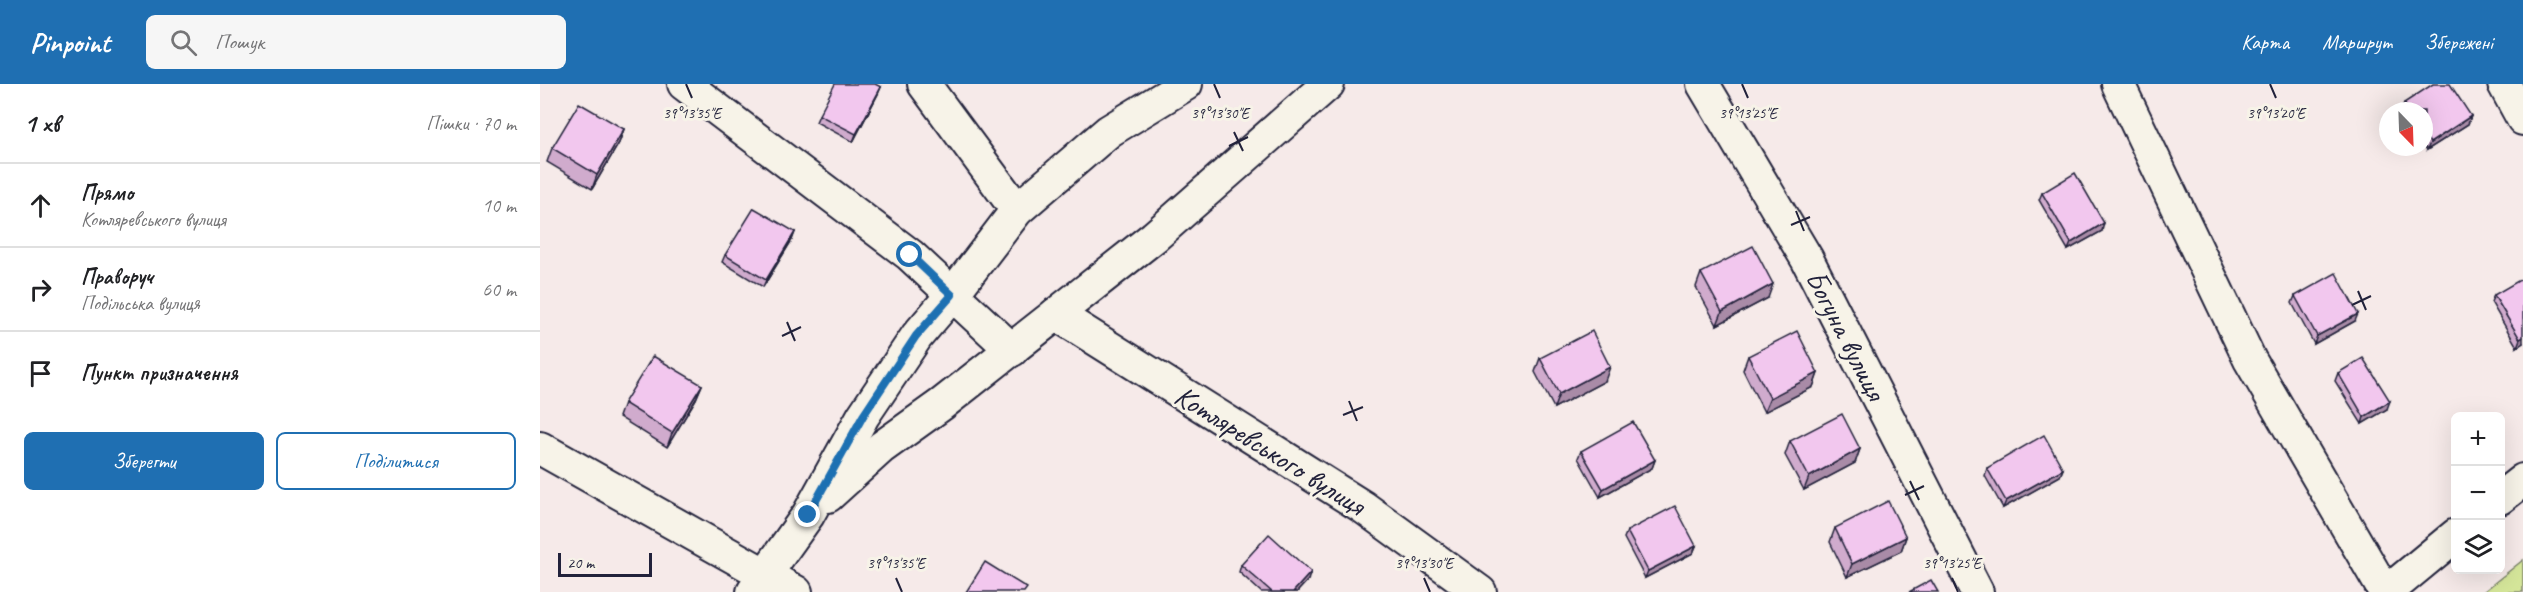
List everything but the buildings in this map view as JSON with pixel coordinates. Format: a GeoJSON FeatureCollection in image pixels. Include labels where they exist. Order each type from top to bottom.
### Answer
{"type":"FeatureCollection","features":[{"type":"Feature","properties":{"kind":"street"},"geometry":{"type":"LineString","coordinates":[[684,84],[910,255],[1012,350]]}},
{"type":"Feature","properties":{"kind":"street"},"geometry":{"type":"LineString","coordinates":[[924,84],[1017,210]]}},
{"type":"Feature","properties":{"kind":"street"},"geometry":{"type":"LineString","coordinates":[[759,583],[808,515],[863,416],[916,336],[952,295],[1017,210],[1109,131],[1186,84]]}},
{"type":"Feature","properties":{"kind":"street"},"geometry":{"type":"LineString","coordinates":[[808,515],[882,447],[1012,350],[1154,237],[1328,84]]}},
{"type":"Feature","properties":{"kind":"street","name":"Богуна вулиця"},"geometry":{"type":"LineString","coordinates":[[1703,84],[1807,259],[1977,592]]}},
{"type":"Feature","properties":{"kind":"street"},"geometry":{"type":"LineString","coordinates":[[2118,84],[2250,360],[2386,592],[2451,539]]}},
{"type":"Feature","properties":{"kind":"street"},"geometry":{"type":"LineString","coordinates":[[2504,84],[2523,119]]}},
{"type":"Feature","properties":{"kind":"street","name":"Котляревського вулиця"},"geometry":{"type":"LineString","coordinates":[[1056,314],[1363,507],[1480,592]]}},
{"type":"Feature","properties":{"kind":"street"},"geometry":{"type":"LineString","coordinates":[[540,448],[759,583],[796,592]]}},
{"type":"Feature","properties":{"kind":"street"},"geometry":{"type":"LineString","coordinates":[[2505,494],[2523,480]]}},
{"type":"Feature","properties":{"kind":"green space"},"geometry":{"type":"Polygon","coordinates":[[[2523,560],[2523,592],[2483,592],[2523,560]]]}},
{"type":"Feature","properties":{"kind":"route"},"geometry":{"type":"LineString","coordinates":[[808,515],[863,416],[916,336],[952,295],[910,255]]}}]}
